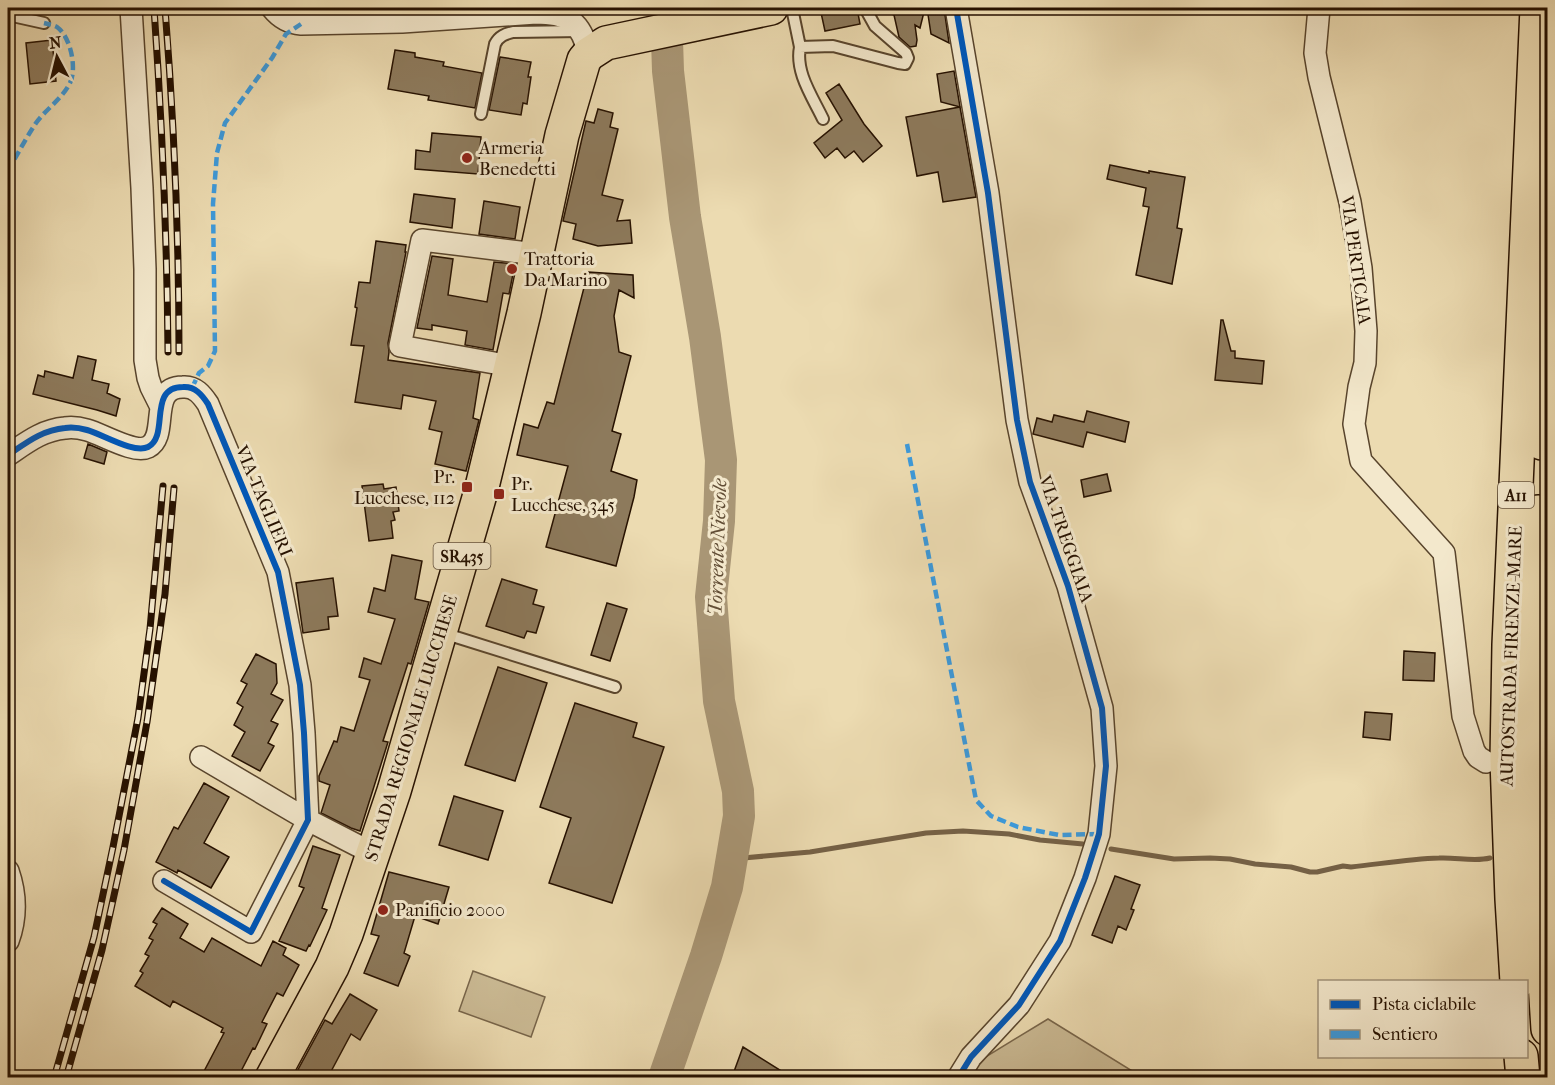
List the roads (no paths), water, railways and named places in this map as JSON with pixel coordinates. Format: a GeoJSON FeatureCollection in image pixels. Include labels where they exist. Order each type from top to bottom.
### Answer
{"type":"FeatureCollection","features":[{"type":"Feature","properties":{"kind":"main road","name":"AUTOSTRADA FIRENZE-MARE"},"geometry":{"type":"LineString","coordinates":[[1517,980],[1508,812],[1509,656],[1537,8]]}},
{"type":"Feature","properties":{"kind":"main road"},"geometry":{"type":"LineString","coordinates":[[585,43],[606,43],[782,10]]}},
{"type":"Feature","properties":{"kind":"main road","name":"STRADA REGIONALE LUCCHESE"},"geometry":{"type":"LineString","coordinates":[[272,1077],[332,967],[346,934],[394,791],[481,491],[537,254],[562,135],[584,60],[585,43]]}},
{"type":"Feature","properties":{"kind":"main road","name":"AUTOSTRADA FIRENZE-MARE"},"geometry":{"type":"LineString","coordinates":[[1548,315],[1537,540],[1534,749],[1535,809],[1548,1029]]}},
{"type":"Feature","properties":{"kind":"main road"},"geometry":{"type":"LineString","coordinates":[[1521,1058],[1523,1077]]}},
{"type":"Feature","properties":{"kind":"street"},"geometry":{"type":"LineString","coordinates":[[8,455],[37,435],[63,428],[84,429],[134,448],[144,449],[152,444],[155,438],[161,407],[147,378],[145,360],[142,188],[131,8]]}},
{"type":"Feature","properties":{"kind":"street"},"geometry":{"type":"LineString","coordinates":[[272,8],[285,20],[301,24],[401,15],[555,13],[575,23],[585,43]]}},
{"type":"Feature","properties":{"kind":"street","name":"VIA TREGGIAIA"},"geometry":{"type":"LineString","coordinates":[[956,8],[988,193],[1023,451],[1030,482],[1068,586],[1101,708],[1106,766],[1099,834],[1085,878],[1060,941],[1019,1005],[971,1057],[958,1077]]}},
{"type":"Feature","properties":{"kind":"street","name":"VIA PERTICAIA"},"geometry":{"type":"LineString","coordinates":[[1319,8],[1315,53],[1350,202],[1361,268],[1366,332],[1365,363],[1354,424],[1361,461],[1444,554],[1463,716],[1473,751],[1486,762]]}},
{"type":"Feature","properties":{"kind":"street"},"geometry":{"type":"LineString","coordinates":[[511,366],[400,346],[422,240],[537,254]]}},
{"type":"Feature","properties":{"kind":"street","name":"VIA TAGLIERI"},"geometry":{"type":"LineString","coordinates":[[161,407],[163,397],[177,387],[192,388],[203,396],[278,572],[300,685],[308,820]]}},
{"type":"Feature","properties":{"kind":"street"},"geometry":{"type":"LineString","coordinates":[[201,757],[308,820],[374,854]]}},
{"type":"Feature","properties":{"kind":"street"},"geometry":{"type":"LineString","coordinates":[[164,881],[251,932],[308,820]]}},
{"type":"Feature","properties":{"kind":"street"},"geometry":{"type":"LineString","coordinates":[[8,871],[14,917],[8,941]]}},
{"type":"Feature","properties":{"kind":"lane"},"geometry":{"type":"LineString","coordinates":[[800,47],[833,46],[905,64],[908,58],[906,53],[875,26],[865,8]]}},
{"type":"Feature","properties":{"kind":"lane"},"geometry":{"type":"LineString","coordinates":[[782,10],[800,47],[798,58],[802,76],[823,119]]}},
{"type":"Feature","properties":{"kind":"lane"},"geometry":{"type":"LineString","coordinates":[[8,15],[44,23]]}},
{"type":"Feature","properties":{"kind":"lane"},"geometry":{"type":"LineString","coordinates":[[481,114],[495,44],[502,35],[513,32],[585,43]]}},
{"type":"Feature","properties":{"kind":"lane"},"geometry":{"type":"LineString","coordinates":[[440,632],[615,687]]}},
{"type":"Feature","properties":{"kind":"waterway","name":"Torrente Nievole"},"geometry":{"type":"LineString","coordinates":[[664,1078],[727,887],[739,816],[738,791],[719,701],[711,597],[719,521],[721,460],[705,337],[685,217],[668,71],[666,8]]}},
{"type":"Feature","properties":{"kind":"waterway"},"geometry":{"type":"LineString","coordinates":[[732,859],[810,852],[926,833],[963,831],[1009,834],[1083,844]]}},
{"type":"Feature","properties":{"kind":"waterway"},"geometry":{"type":"LineString","coordinates":[[1111,849],[1174,859],[1230,859],[1291,867],[1310,872],[1343,866],[1417,859],[1478,860],[1490,858]]}},
{"type":"Feature","properties":{"kind":"railway"},"geometry":{"type":"LineString","coordinates":[[154,8],[164,180],[168,352]]}},
{"type":"Feature","properties":{"kind":"railway"},"geometry":{"type":"LineString","coordinates":[[165,8],[175,180],[179,352]]}},
{"type":"Feature","properties":{"kind":"railway"},"geometry":{"type":"LineString","coordinates":[[54,1078],[94,937],[138,718],[150,629],[163,486]]}},
{"type":"Feature","properties":{"kind":"railway"},"geometry":{"type":"LineString","coordinates":[[66,1078],[102,950],[124,850],[147,722],[165,594],[174,488]]}},
{"type":"Feature","properties":{"kind":"place","name":"Armeria Benedetti"},"geometry":{"type":"Point","coordinates":[467,158]}},
{"type":"Feature","properties":{"kind":"place","name":"Trattoria Da Marino"},"geometry":{"type":"Point","coordinates":[512,269]}},
{"type":"Feature","properties":{"kind":"place","name":"Pr. Lucchese, 112"},"geometry":{"type":"Point","coordinates":[467,487]}},
{"type":"Feature","properties":{"kind":"place","name":"Pr. Lucchese, 345"},"geometry":{"type":"Point","coordinates":[499,494]}},
{"type":"Feature","properties":{"kind":"place","name":"Panificio 2000"},"geometry":{"type":"Point","coordinates":[383,910]}}]}
